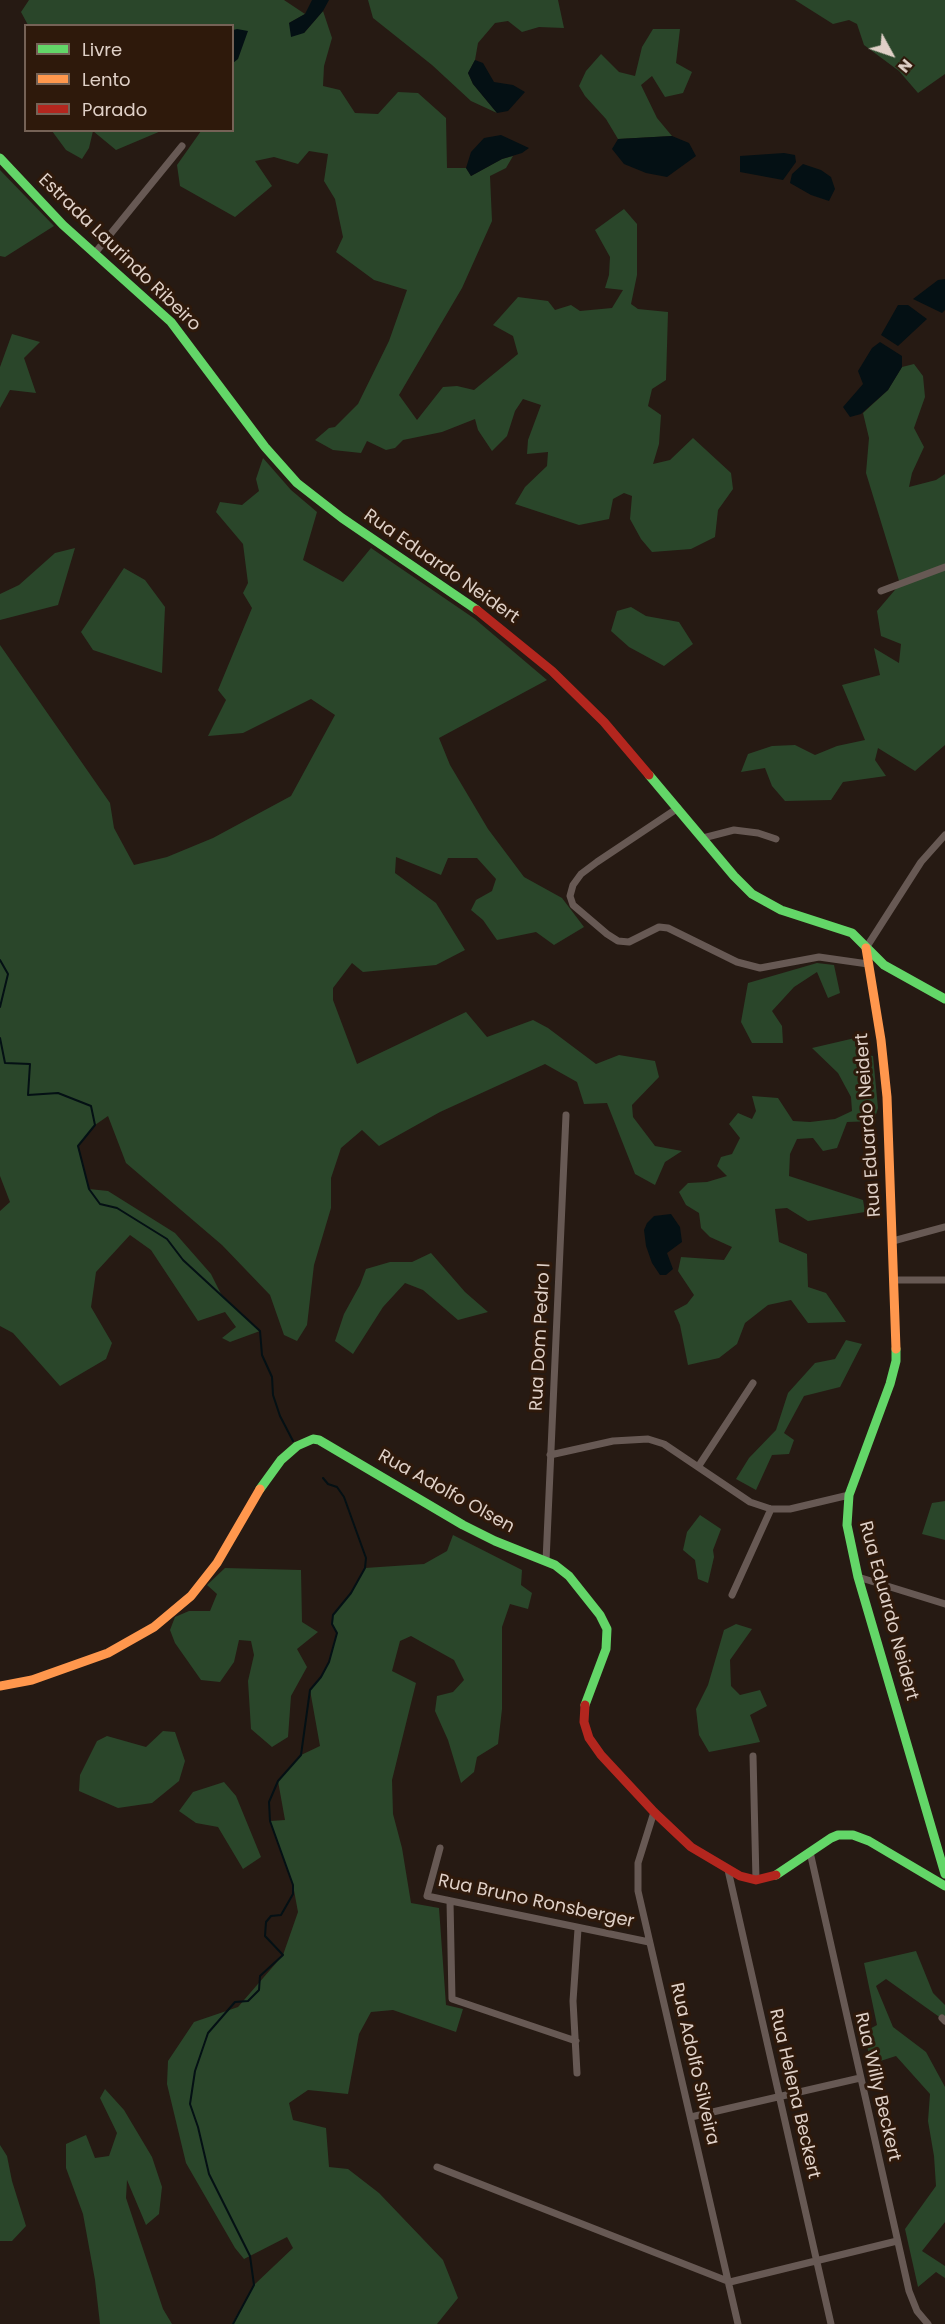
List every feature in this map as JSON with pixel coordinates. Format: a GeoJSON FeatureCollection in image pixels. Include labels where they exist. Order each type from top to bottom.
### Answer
{"type":"FeatureCollection","features":[{"type":"Feature","properties":{"kind":"street"},"geometry":{"type":"LineString","coordinates":[[95,253],[182,146]]}},
{"type":"Feature","properties":{"kind":"street","name":"Estrada Laurindo Ribeiro"},"geometry":{"type":"LineString","coordinates":[[0,158],[42,204],[171,322],[233,403]]}},
{"type":"Feature","properties":{"kind":"street","name":"Rua Eduardo Neidert"},"geometry":{"type":"LineString","coordinates":[[233,403],[265,447],[297,483],[342,518],[465,600],[552,671],[589,706],[734,876],[752,894],[781,910],[843,928],[858,938],[866,948],[885,1070],[896,1350],[894,1371],[849,1495],[847,1525],[858,1577],[945,1875]]}},
{"type":"Feature","properties":{"kind":"street"},"geometry":{"type":"LineString","coordinates":[[881,591],[945,567]]}},
{"type":"Feature","properties":{"kind":"street"},"geometry":{"type":"LineString","coordinates":[[678,808],[589,868],[577,879],[570,896],[578,909],[607,934],[618,941],[633,941],[654,929],[664,927],[737,962],[752,966],[769,967],[819,957],[868,964]]}},
{"type":"Feature","properties":{"kind":"street"},"geometry":{"type":"LineString","coordinates":[[703,838],[734,830],[758,833],[776,839]]}},
{"type":"Feature","properties":{"kind":"street"},"geometry":{"type":"LineString","coordinates":[[945,835],[921,862],[866,948],[884,965],[945,999]]}},
{"type":"Feature","properties":{"kind":"street","name":"Rua Dom Pedro I"},"geometry":{"type":"LineString","coordinates":[[546,1561],[566,1114]]}},
{"type":"Feature","properties":{"kind":"street"},"geometry":{"type":"LineString","coordinates":[[892,1242],[945,1227]]}},
{"type":"Feature","properties":{"kind":"street"},"geometry":{"type":"LineString","coordinates":[[894,1280],[945,1280]]}},
{"type":"Feature","properties":{"kind":"street"},"geometry":{"type":"LineString","coordinates":[[698,1467],[753,1383]]}},
{"type":"Feature","properties":{"kind":"street","name":"Rua Adolfo Olsen"},"geometry":{"type":"LineString","coordinates":[[0,1686],[32,1680],[108,1653],[154,1627],[191,1596],[216,1563],[260,1489],[281,1460],[297,1446],[313,1439],[326,1442],[479,1533],[546,1561],[562,1569],[569,1576],[600,1615],[607,1629],[606,1648],[585,1705],[584,1722],[589,1738],[601,1755],[686,1844],[728,1870],[756,1880]]}},
{"type":"Feature","properties":{"kind":"street"},"geometry":{"type":"LineString","coordinates":[[550,1455],[613,1441],[648,1439],[664,1444],[745,1499],[771,1509],[790,1509],[849,1495]]}},
{"type":"Feature","properties":{"kind":"street"},"geometry":{"type":"LineString","coordinates":[[732,1595],[771,1509]]}},
{"type":"Feature","properties":{"kind":"street"},"geometry":{"type":"LineString","coordinates":[[858,1577],[945,1604]]}},
{"type":"Feature","properties":{"kind":"street"},"geometry":{"type":"LineString","coordinates":[[753,1756],[756,1880],[773,1877],[831,1838],[838,1835],[853,1835],[869,1841],[945,1886]]}},
{"type":"Feature","properties":{"kind":"street","name":"Rua Adolfo Silveira"},"geometry":{"type":"LineString","coordinates":[[654,1812],[642,1846],[637,1876],[640,1905],[738,2324]]}},
{"type":"Feature","properties":{"kind":"street","name":"Rua Bruno Ronsberger"},"geometry":{"type":"LineString","coordinates":[[440,1848],[427,1896],[649,1942]]}},
{"type":"Feature","properties":{"kind":"street","name":"Rua Willy Beckert"},"geometry":{"type":"LineString","coordinates":[[810,1852],[909,2292],[917,2311],[928,2324]]}},
{"type":"Feature","properties":{"kind":"street","name":"Rua Helena Beckert"},"geometry":{"type":"LineString","coordinates":[[728,1870],[831,2324]]}},
{"type":"Feature","properties":{"kind":"street"},"geometry":{"type":"LineString","coordinates":[[450,1901],[452,1999],[576,2041]]}},
{"type":"Feature","properties":{"kind":"street"},"geometry":{"type":"LineString","coordinates":[[578,1929],[573,2001],[578,2073]]}},
{"type":"Feature","properties":{"kind":"street"},"geometry":{"type":"LineString","coordinates":[[691,2117],[860,2078]]}},
{"type":"Feature","properties":{"kind":"street"},"geometry":{"type":"LineString","coordinates":[[437,2167],[730,2282],[897,2241]]}},
{"type":"Feature","properties":{"kind":"green space"},"geometry":{"type":"Polygon","coordinates":[[[29,0],[284,0],[305,14],[289,23],[304,33],[323,11],[332,38],[324,66],[323,86],[340,90],[355,113],[378,114],[398,92],[418,93],[446,118],[447,168],[466,168],[471,176],[502,159],[513,156],[506,168],[490,176],[492,221],[462,288],[399,395],[417,420],[443,387],[457,386],[474,390],[518,354],[513,336],[493,325],[518,297],[548,301],[555,310],[571,305],[580,311],[612,308],[623,290],[605,288],[609,275],[610,257],[595,230],[624,209],[637,224],[637,275],[631,304],[638,309],[668,312],[666,380],[652,389],[648,406],[661,415],[659,444],[653,464],[670,460],[693,438],[731,473],[733,489],[718,510],[715,537],[691,549],[652,552],[641,539],[630,519],[632,496],[624,493],[613,499],[609,519],[579,525],[515,504],[525,487],[547,466],[548,452],[527,454],[528,440],[541,405],[523,399],[515,411],[507,436],[492,451],[478,430],[475,419],[442,432],[403,440],[395,448],[386,450],[367,441],[361,453],[333,450],[315,440],[329,428],[335,427],[358,404],[389,341],[407,290],[374,280],[336,252],[343,237],[335,199],[324,181],[328,154],[309,151],[298,164],[274,157],[255,161],[272,186],[235,217],[180,186],[177,165],[200,132],[234,132],[234,24],[27,24],[21,12],[29,0]]]}},
{"type":"Feature","properties":{"kind":"green space"},"geometry":{"type":"Polygon","coordinates":[[[368,0],[558,0],[564,28],[539,27],[522,32],[508,21],[495,23],[478,43],[475,60],[468,73],[473,84],[497,113],[471,101],[432,65],[373,18],[368,0]]]}},
{"type":"Feature","properties":{"kind":"green space"},"geometry":{"type":"Polygon","coordinates":[[[795,0],[945,0],[945,74],[918,93],[899,71],[864,45],[857,24],[849,20],[833,24],[795,0]]]}},
{"type":"Feature","properties":{"kind":"green space"},"geometry":{"type":"Polygon","coordinates":[[[653,29],[680,29],[676,63],[692,72],[683,93],[665,97],[652,76],[641,85],[657,118],[672,136],[618,139],[606,119],[579,86],[586,71],[601,54],[619,72],[635,76],[642,47],[653,29]]]}},
{"type":"Feature","properties":{"kind":"green space"},"geometry":{"type":"Polygon","coordinates":[[[53,132],[93,132],[89,148],[82,159],[66,150],[53,132]]]}},
{"type":"Feature","properties":{"kind":"green space"},"geometry":{"type":"Polygon","coordinates":[[[94,132],[159,132],[116,150],[94,132]]]}},
{"type":"Feature","properties":{"kind":"green space"},"geometry":{"type":"Polygon","coordinates":[[[0,170],[54,226],[5,257],[0,256],[0,170]]]}},
{"type":"Feature","properties":{"kind":"green space"},"geometry":{"type":"Polygon","coordinates":[[[12,334],[40,342],[24,358],[36,393],[10,390],[0,408],[0,367],[12,334]]]}},
{"type":"Feature","properties":{"kind":"green space"},"geometry":{"type":"Polygon","coordinates":[[[914,364],[923,376],[925,397],[914,428],[924,447],[912,473],[909,487],[936,480],[945,474],[945,745],[915,771],[878,748],[875,760],[886,776],[843,782],[831,800],[785,801],[772,786],[765,768],[741,772],[748,754],[772,746],[795,745],[815,755],[837,746],[865,740],[842,685],[880,675],[874,648],[899,663],[901,644],[881,636],[877,611],[900,584],[866,473],[869,438],[863,413],[888,390],[902,367],[914,364]]]}},
{"type":"Feature","properties":{"kind":"green space"},"geometry":{"type":"Polygon","coordinates":[[[263,458],[291,490],[317,512],[303,560],[343,582],[371,548],[475,619],[547,680],[439,738],[450,765],[488,829],[524,877],[562,898],[584,927],[554,945],[536,932],[497,940],[483,920],[471,910],[476,900],[492,891],[496,879],[477,858],[448,858],[441,875],[396,857],[395,873],[436,903],[465,950],[436,965],[363,972],[352,963],[333,988],[333,1000],[357,1064],[466,1012],[487,1037],[533,1020],[548,1028],[596,1064],[619,1055],[655,1061],[659,1077],[632,1105],[633,1117],[655,1146],[682,1151],[665,1162],[655,1185],[635,1174],[607,1103],[584,1104],[577,1082],[545,1064],[440,1112],[379,1146],[362,1130],[341,1148],[331,1178],[331,1208],[314,1265],[307,1325],[297,1341],[284,1335],[270,1295],[222,1245],[126,1163],[108,1116],[95,1125],[78,1146],[89,1189],[108,1191],[175,1233],[211,1274],[221,1294],[260,1331],[230,1342],[222,1338],[236,1327],[225,1312],[198,1321],[151,1250],[130,1235],[96,1272],[91,1307],[112,1343],[106,1359],[60,1386],[13,1333],[0,1326],[0,1211],[10,1202],[0,1176],[0,645],[110,803],[114,828],[134,865],[167,857],[213,838],[291,796],[335,715],[311,699],[243,733],[208,736],[226,700],[218,690],[252,608],[243,593],[248,583],[243,544],[216,512],[220,502],[242,505],[259,491],[256,479],[263,458]]]}},
{"type":"Feature","properties":{"kind":"green space"},"geometry":{"type":"Polygon","coordinates":[[[75,548],[58,605],[0,620],[0,594],[19,585],[55,553],[75,548]]]}},
{"type":"Feature","properties":{"kind":"green space"},"geometry":{"type":"Polygon","coordinates":[[[124,568],[145,580],[165,607],[162,673],[93,650],[81,632],[124,568]]]}},
{"type":"Feature","properties":{"kind":"green space"},"geometry":{"type":"Polygon","coordinates":[[[631,607],[646,616],[679,622],[693,644],[664,666],[629,647],[611,631],[617,611],[631,607]]]}},
{"type":"Feature","properties":{"kind":"green space"},"geometry":{"type":"Polygon","coordinates":[[[817,963],[834,965],[840,993],[828,998],[817,972],[794,987],[772,1011],[782,1026],[783,1043],[752,1043],[741,1022],[748,983],[817,963]]]}},
{"type":"Feature","properties":{"kind":"green space"},"geometry":{"type":"Polygon","coordinates":[[[855,1038],[864,1055],[873,1056],[878,1108],[874,1121],[847,1122],[837,1148],[823,1151],[813,1138],[797,1139],[790,1154],[789,1176],[863,1200],[865,1212],[808,1221],[787,1208],[775,1209],[779,1242],[807,1254],[808,1287],[826,1293],[846,1322],[808,1323],[791,1300],[768,1305],[745,1323],[737,1344],[719,1358],[688,1365],[680,1325],[674,1311],[687,1304],[694,1295],[678,1271],[681,1257],[724,1260],[732,1247],[710,1237],[701,1228],[699,1213],[686,1205],[679,1192],[688,1183],[707,1182],[727,1176],[717,1166],[721,1157],[732,1154],[740,1138],[729,1124],[738,1113],[752,1119],[756,1111],[752,1096],[778,1098],[793,1121],[810,1122],[835,1119],[852,1111],[851,1097],[838,1073],[812,1048],[855,1038]]]}},
{"type":"Feature","properties":{"kind":"green space"},"geometry":{"type":"Polygon","coordinates":[[[431,1253],[465,1292],[488,1312],[458,1320],[423,1290],[405,1283],[383,1307],[353,1354],[335,1341],[344,1314],[366,1269],[390,1262],[412,1262],[431,1253]]]}},
{"type":"Feature","properties":{"kind":"green space"},"geometry":{"type":"Polygon","coordinates":[[[846,1340],[862,1344],[840,1387],[804,1396],[784,1433],[794,1440],[789,1454],[772,1455],[756,1490],[736,1479],[749,1458],[776,1430],[788,1393],[815,1363],[835,1359],[846,1340]]]}},
{"type":"Feature","properties":{"kind":"green space"},"geometry":{"type":"Polygon","coordinates":[[[945,1501],[945,1540],[922,1534],[932,1503],[945,1501]]]}},
{"type":"Feature","properties":{"kind":"green space"},"geometry":{"type":"Polygon","coordinates":[[[700,1515],[721,1529],[713,1550],[714,1557],[708,1583],[698,1579],[695,1560],[683,1550],[687,1532],[700,1515]]]}},
{"type":"Feature","properties":{"kind":"green space"},"geometry":{"type":"Polygon","coordinates":[[[453,1535],[522,1570],[521,1585],[532,1593],[528,1609],[510,1604],[502,1627],[502,1709],[498,1744],[477,1757],[474,1772],[461,1783],[448,1740],[435,1711],[437,1696],[453,1692],[464,1680],[454,1660],[411,1636],[400,1641],[392,1671],[416,1683],[392,1780],[393,1814],[402,1848],[411,1903],[439,1908],[446,2005],[463,2009],[456,2032],[393,2010],[371,2012],[359,2034],[348,2094],[308,2090],[289,2103],[293,2120],[326,2128],[329,2167],[348,2169],[379,2193],[443,2260],[458,2298],[437,2324],[232,2324],[254,2285],[293,2248],[287,2237],[244,2259],[235,2248],[186,2163],[167,2084],[168,2061],[194,2022],[238,2007],[283,1955],[298,1912],[293,1885],[270,1821],[285,1820],[278,1781],[301,1755],[320,1746],[310,1690],[321,1677],[329,1662],[337,1633],[332,1624],[333,1615],[351,1593],[365,1568],[424,1564],[447,1551],[453,1535]]]}},
{"type":"Feature","properties":{"kind":"green space"},"geometry":{"type":"Polygon","coordinates":[[[225,1568],[301,1570],[302,1622],[318,1632],[297,1649],[307,1667],[291,1696],[288,1737],[272,1747],[251,1729],[248,1681],[254,1655],[251,1641],[239,1640],[234,1662],[220,1682],[201,1680],[175,1643],[170,1630],[175,1617],[189,1611],[210,1611],[217,1594],[207,1585],[225,1568]]]}},
{"type":"Feature","properties":{"kind":"green space"},"geometry":{"type":"Polygon","coordinates":[[[736,1624],[752,1629],[730,1660],[731,1686],[740,1695],[760,1690],[767,1706],[750,1715],[760,1742],[709,1752],[699,1735],[696,1709],[708,1685],[724,1630],[736,1624]]]}},
{"type":"Feature","properties":{"kind":"green space"},"geometry":{"type":"Polygon","coordinates":[[[163,1731],[175,1732],[185,1761],[179,1781],[152,1803],[118,1808],[79,1791],[80,1775],[97,1741],[107,1736],[146,1747],[163,1731]]]}},
{"type":"Feature","properties":{"kind":"green space"},"geometry":{"type":"Polygon","coordinates":[[[224,1782],[236,1796],[261,1857],[243,1869],[218,1827],[196,1823],[179,1811],[193,1792],[224,1782]]]}},
{"type":"Feature","properties":{"kind":"green space"},"geometry":{"type":"Polygon","coordinates":[[[916,1951],[933,1993],[945,2005],[945,2021],[886,1979],[876,1986],[893,2027],[926,2052],[945,2087],[945,2222],[922,2251],[945,2266],[945,2278],[936,2272],[918,2287],[905,2229],[936,2186],[928,2121],[930,2094],[896,2056],[871,2064],[864,2032],[877,2025],[864,1963],[916,1951]]]}},
{"type":"Feature","properties":{"kind":"green space"},"geometry":{"type":"Polygon","coordinates":[[[105,2089],[124,2110],[152,2157],[162,2187],[159,2214],[146,2225],[127,2180],[126,2198],[163,2309],[172,2324],[100,2324],[83,2214],[66,2168],[66,2144],[86,2135],[95,2158],[109,2156],[117,2133],[100,2098],[105,2089]]]}},
{"type":"Feature","properties":{"kind":"green space"},"geometry":{"type":"Polygon","coordinates":[[[0,2145],[7,2156],[26,2226],[12,2241],[0,2241],[0,2145]]]}},
{"type":"Feature","properties":{"kind":"shaded area"},"geometry":{"type":"Polygon","coordinates":[[[312,0],[329,0],[323,11],[304,33],[291,37],[289,23],[305,14],[312,0]]]}},
{"type":"Feature","properties":{"kind":"shaded area"},"geometry":{"type":"Polygon","coordinates":[[[234,30],[248,31],[238,59],[234,62],[234,30]]]}},
{"type":"Feature","properties":{"kind":"shaded area"},"geometry":{"type":"Polygon","coordinates":[[[475,60],[483,63],[494,82],[513,85],[525,92],[508,111],[497,113],[473,84],[468,73],[475,60]]]}},
{"type":"Feature","properties":{"kind":"shaded area"},"geometry":{"type":"Polygon","coordinates":[[[501,135],[529,148],[522,153],[502,159],[471,176],[466,168],[471,152],[484,138],[501,135]]]}},
{"type":"Feature","properties":{"kind":"shaded area"},"geometry":{"type":"Polygon","coordinates":[[[672,136],[689,143],[696,156],[667,177],[646,173],[624,164],[612,149],[618,139],[672,136]]]}},
{"type":"Feature","properties":{"kind":"shaded area"},"geometry":{"type":"Polygon","coordinates":[[[784,153],[795,155],[796,162],[783,180],[740,172],[740,156],[784,153]]]}},
{"type":"Feature","properties":{"kind":"shaded area"},"geometry":{"type":"Polygon","coordinates":[[[803,164],[821,170],[831,177],[835,189],[829,201],[811,195],[790,183],[792,174],[803,164]]]}},
{"type":"Feature","properties":{"kind":"shaded area"},"geometry":{"type":"Polygon","coordinates":[[[945,279],[945,310],[942,313],[913,299],[938,280],[945,279]]]}},
{"type":"Feature","properties":{"kind":"shaded area"},"geometry":{"type":"Polygon","coordinates":[[[898,305],[908,305],[927,319],[898,346],[881,335],[898,305]]]}},
{"type":"Feature","properties":{"kind":"shaded area"},"geometry":{"type":"Polygon","coordinates":[[[880,342],[902,356],[902,367],[888,390],[861,414],[850,417],[843,407],[863,384],[858,371],[872,348],[880,342]]]}},
{"type":"Feature","properties":{"kind":"shaded area"},"geometry":{"type":"Polygon","coordinates":[[[671,1214],[680,1227],[682,1242],[667,1253],[673,1269],[666,1275],[660,1275],[652,1263],[646,1246],[644,1230],[654,1216],[671,1214]]]}},
{"type":"Feature","properties":{"kind":"waterway"},"geometry":{"type":"LineString","coordinates":[[0,960],[8,974],[0,1007]]}},
{"type":"Feature","properties":{"kind":"waterway"},"geometry":{"type":"LineString","coordinates":[[0,1038],[5,1063],[30,1064],[28,1095],[58,1093],[91,1106],[95,1125],[78,1146],[89,1189],[100,1204],[117,1208],[167,1239],[183,1260],[260,1331],[262,1355],[272,1377],[273,1395],[280,1416],[293,1441]]}},
{"type":"Feature","properties":{"kind":"waterway"},"geometry":{"type":"LineString","coordinates":[[233,2324],[254,2285],[250,2256],[209,2174],[190,2104],[195,2071],[208,2033],[235,2002],[248,2001],[259,1990],[260,1976],[283,1955],[265,1936],[266,1922],[271,1916],[281,1915],[293,1894],[293,1885],[270,1821],[269,1802],[278,1781],[301,1755],[310,1690],[321,1677],[329,1662],[337,1633],[332,1624],[333,1615],[351,1593],[365,1568],[366,1558],[344,1497],[337,1487],[328,1484],[323,1478]]}},
{"type":"Feature","properties":{"kind":"traffic: fast"},"geometry":{"type":"LineString","coordinates":[[0,158],[63,225],[171,322],[265,447],[297,483],[342,518],[477,610]]}},
{"type":"Feature","properties":{"kind":"traffic: fast"},"geometry":{"type":"LineString","coordinates":[[649,775],[734,876],[752,894],[781,910],[852,933],[884,965],[945,999]]}},
{"type":"Feature","properties":{"kind":"traffic: fast"},"geometry":{"type":"LineString","coordinates":[[896,1349],[896,1361],[890,1384],[849,1495],[847,1525],[858,1577],[945,1874]]}},
{"type":"Feature","properties":{"kind":"traffic: fast"},"geometry":{"type":"LineString","coordinates":[[260,1489],[281,1460],[297,1446],[313,1439],[319,1440],[463,1525],[495,1541],[555,1565],[569,1576],[600,1615],[607,1629],[606,1649],[585,1705]]}},
{"type":"Feature","properties":{"kind":"traffic: fast"},"geometry":{"type":"LineString","coordinates":[[776,1875],[831,1838],[838,1835],[853,1835],[869,1841],[945,1886]]}},
{"type":"Feature","properties":{"kind":"traffic: slow"},"geometry":{"type":"LineString","coordinates":[[866,948],[881,1040],[887,1097],[896,1349]]}},
{"type":"Feature","properties":{"kind":"traffic: slow"},"geometry":{"type":"LineString","coordinates":[[0,1686],[32,1680],[108,1653],[154,1627],[191,1596],[217,1563],[260,1489]]}},
{"type":"Feature","properties":{"kind":"traffic: jam"},"geometry":{"type":"LineString","coordinates":[[477,610],[552,671],[604,722],[649,775]]}},
{"type":"Feature","properties":{"kind":"traffic: jam"},"geometry":{"type":"LineString","coordinates":[[585,1705],[584,1722],[589,1738],[601,1755],[654,1812],[691,1847],[740,1876],[756,1880],[776,1875]]}}]}
